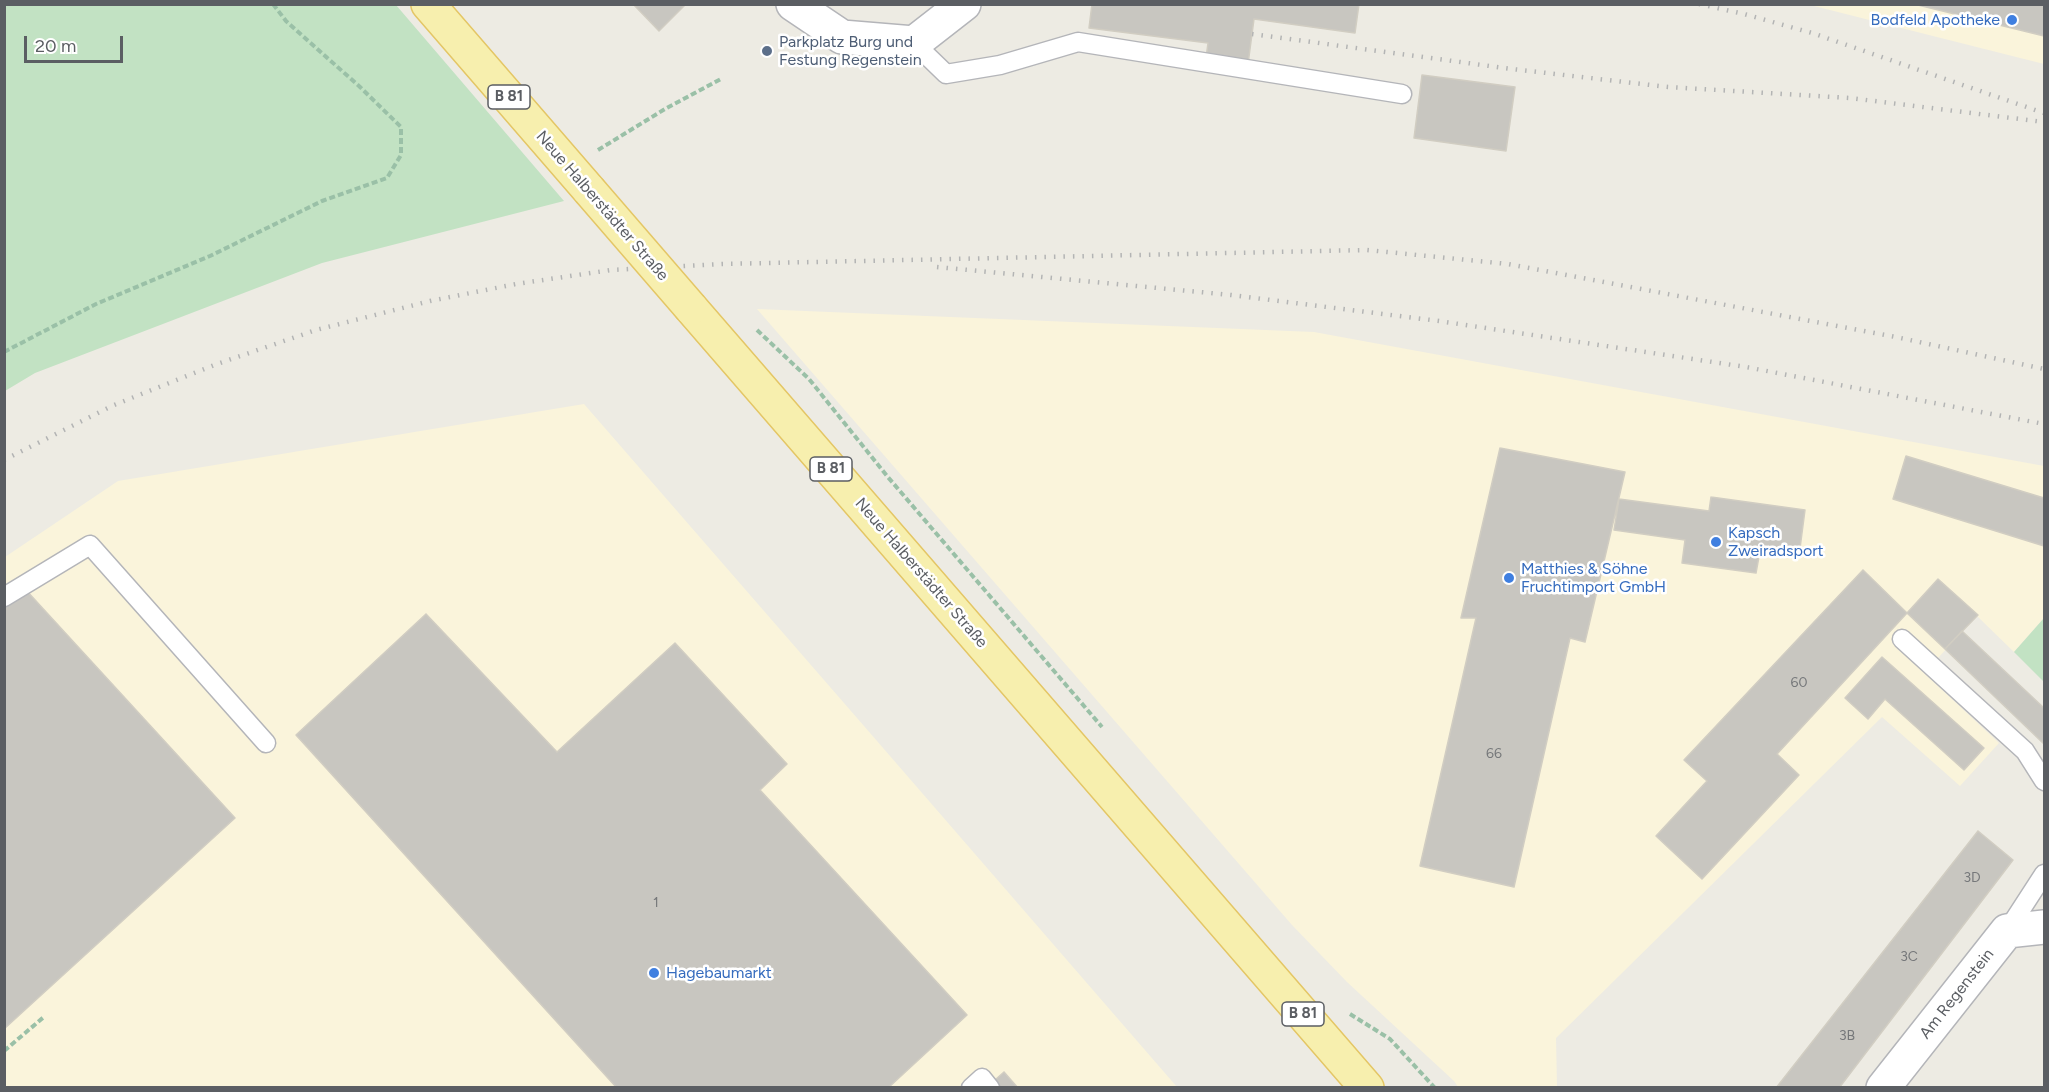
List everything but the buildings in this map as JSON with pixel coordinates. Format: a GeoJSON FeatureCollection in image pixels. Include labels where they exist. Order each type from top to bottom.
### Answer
{"type":"FeatureCollection","features":[{"type":"Feature","properties":{"kind":"main road","name":"Neue Halberstädter Straße"},"geometry":{"type":"LineString","coordinates":[[428,4],[1367,1088]]}},
{"type":"Feature","properties":{"kind":"street"},"geometry":{"type":"LineString","coordinates":[[793,4],[842,37],[914,43],[964,4]]}},
{"type":"Feature","properties":{"kind":"street"},"geometry":{"type":"LineString","coordinates":[[2007,931],[2044,927]]}},
{"type":"Feature","properties":{"kind":"street","name":"Am Regenstein"},"geometry":{"type":"LineString","coordinates":[[1883,1088],[2007,931]]}},
{"type":"Feature","properties":{"kind":"lane"},"geometry":{"type":"LineString","coordinates":[[914,43],[946,74],[1000,65],[1078,42],[1402,94]]}},
{"type":"Feature","properties":{"kind":"lane"},"geometry":{"type":"LineString","coordinates":[[4,597],[90,545],[266,742]]}},
{"type":"Feature","properties":{"kind":"lane"},"geometry":{"type":"LineString","coordinates":[[1902,639],[2025,752],[2044,781]]}},
{"type":"Feature","properties":{"kind":"lane"},"geometry":{"type":"LineString","coordinates":[[2007,931],[2044,874]]}},
{"type":"Feature","properties":{"kind":"lane"},"geometry":{"type":"LineString","coordinates":[[971,1088],[982,1078],[990,1088]]}},
{"type":"Feature","properties":{"kind":"path"},"geometry":{"type":"LineString","coordinates":[[4,352],[96,304],[210,256],[322,201],[387,178],[401,155],[401,127],[286,21],[273,4]]}},
{"type":"Feature","properties":{"kind":"path"},"geometry":{"type":"LineString","coordinates":[[597,150],[721,79]]}},
{"type":"Feature","properties":{"kind":"path"},"geometry":{"type":"LineString","coordinates":[[752,325],[809,378],[887,476],[1105,730]]}},
{"type":"Feature","properties":{"kind":"path"},"geometry":{"type":"LineString","coordinates":[[1349,1014],[1390,1039],[1435,1088]]}},
{"type":"Feature","properties":{"kind":"path"},"geometry":{"type":"LineString","coordinates":[[4,1051],[45,1016]]}},
{"type":"Feature","properties":{"kind":"shaded area"},"geometry":{"type":"Polygon","coordinates":[[[1810,5],[2044,5],[2044,64],[1810,5]]]}},
{"type":"Feature","properties":{"kind":"shaded area"},"geometry":{"type":"Polygon","coordinates":[[[757,309],[1314,332],[2044,466],[2044,618],[2014,652],[1977,616],[1924,673],[1999,743],[1960,786],[1882,717],[1556,1038],[1557,1087],[1458,1087],[1347,982],[1292,925],[757,309]]]}},
{"type":"Feature","properties":{"kind":"shaded area"},"geometry":{"type":"Polygon","coordinates":[[[584,404],[1177,1087],[5,1088],[5,557],[118,481],[584,404]]]}},
{"type":"Feature","properties":{"kind":"green space"},"geometry":{"type":"Polygon","coordinates":[[[5,4],[396,5],[564,201],[322,263],[35,373],[5,391],[5,4]]]}},
{"type":"Feature","properties":{"kind":"green space"},"geometry":{"type":"Polygon","coordinates":[[[2044,618],[2044,682],[2014,652],[2044,618]]]}},
{"type":"Feature","properties":{"kind":"railway"},"geometry":{"type":"LineString","coordinates":[[1699,4],[1812,33],[2044,113]]}},
{"type":"Feature","properties":{"kind":"railway"},"geometry":{"type":"LineString","coordinates":[[1252,34],[1512,69],[1668,87],[1850,98],[2044,122]]}},
{"type":"Feature","properties":{"kind":"railway"},"geometry":{"type":"LineString","coordinates":[[4,460],[114,405],[217,364],[316,330],[430,301],[516,284],[611,270],[722,264],[1367,250],[1508,264],[1896,337],[2044,369]]}},
{"type":"Feature","properties":{"kind":"railway"},"geometry":{"type":"LineString","coordinates":[[937,267],[1231,295],[1439,321],[1746,367],[2044,424]]}},
{"type":"Feature","properties":{"kind":"place","name":"Bodfeld Apotheke"},"geometry":{"type":"Point","coordinates":[2012,20]}},
{"type":"Feature","properties":{"kind":"place","name":"Parkplatz Burg und Festung Regenstein"},"geometry":{"type":"Point","coordinates":[767,51]}},
{"type":"Feature","properties":{"kind":"place","name":"Kapsch Zweiradsport"},"geometry":{"type":"Point","coordinates":[1716,542]}},
{"type":"Feature","properties":{"kind":"place","name":"Matthies & Söhne Fruchtimport GmbH"},"geometry":{"type":"Point","coordinates":[1509,578]}},
{"type":"Feature","properties":{"kind":"place","name":"Hagebaumarkt"},"geometry":{"type":"Point","coordinates":[654,973]}}]}
